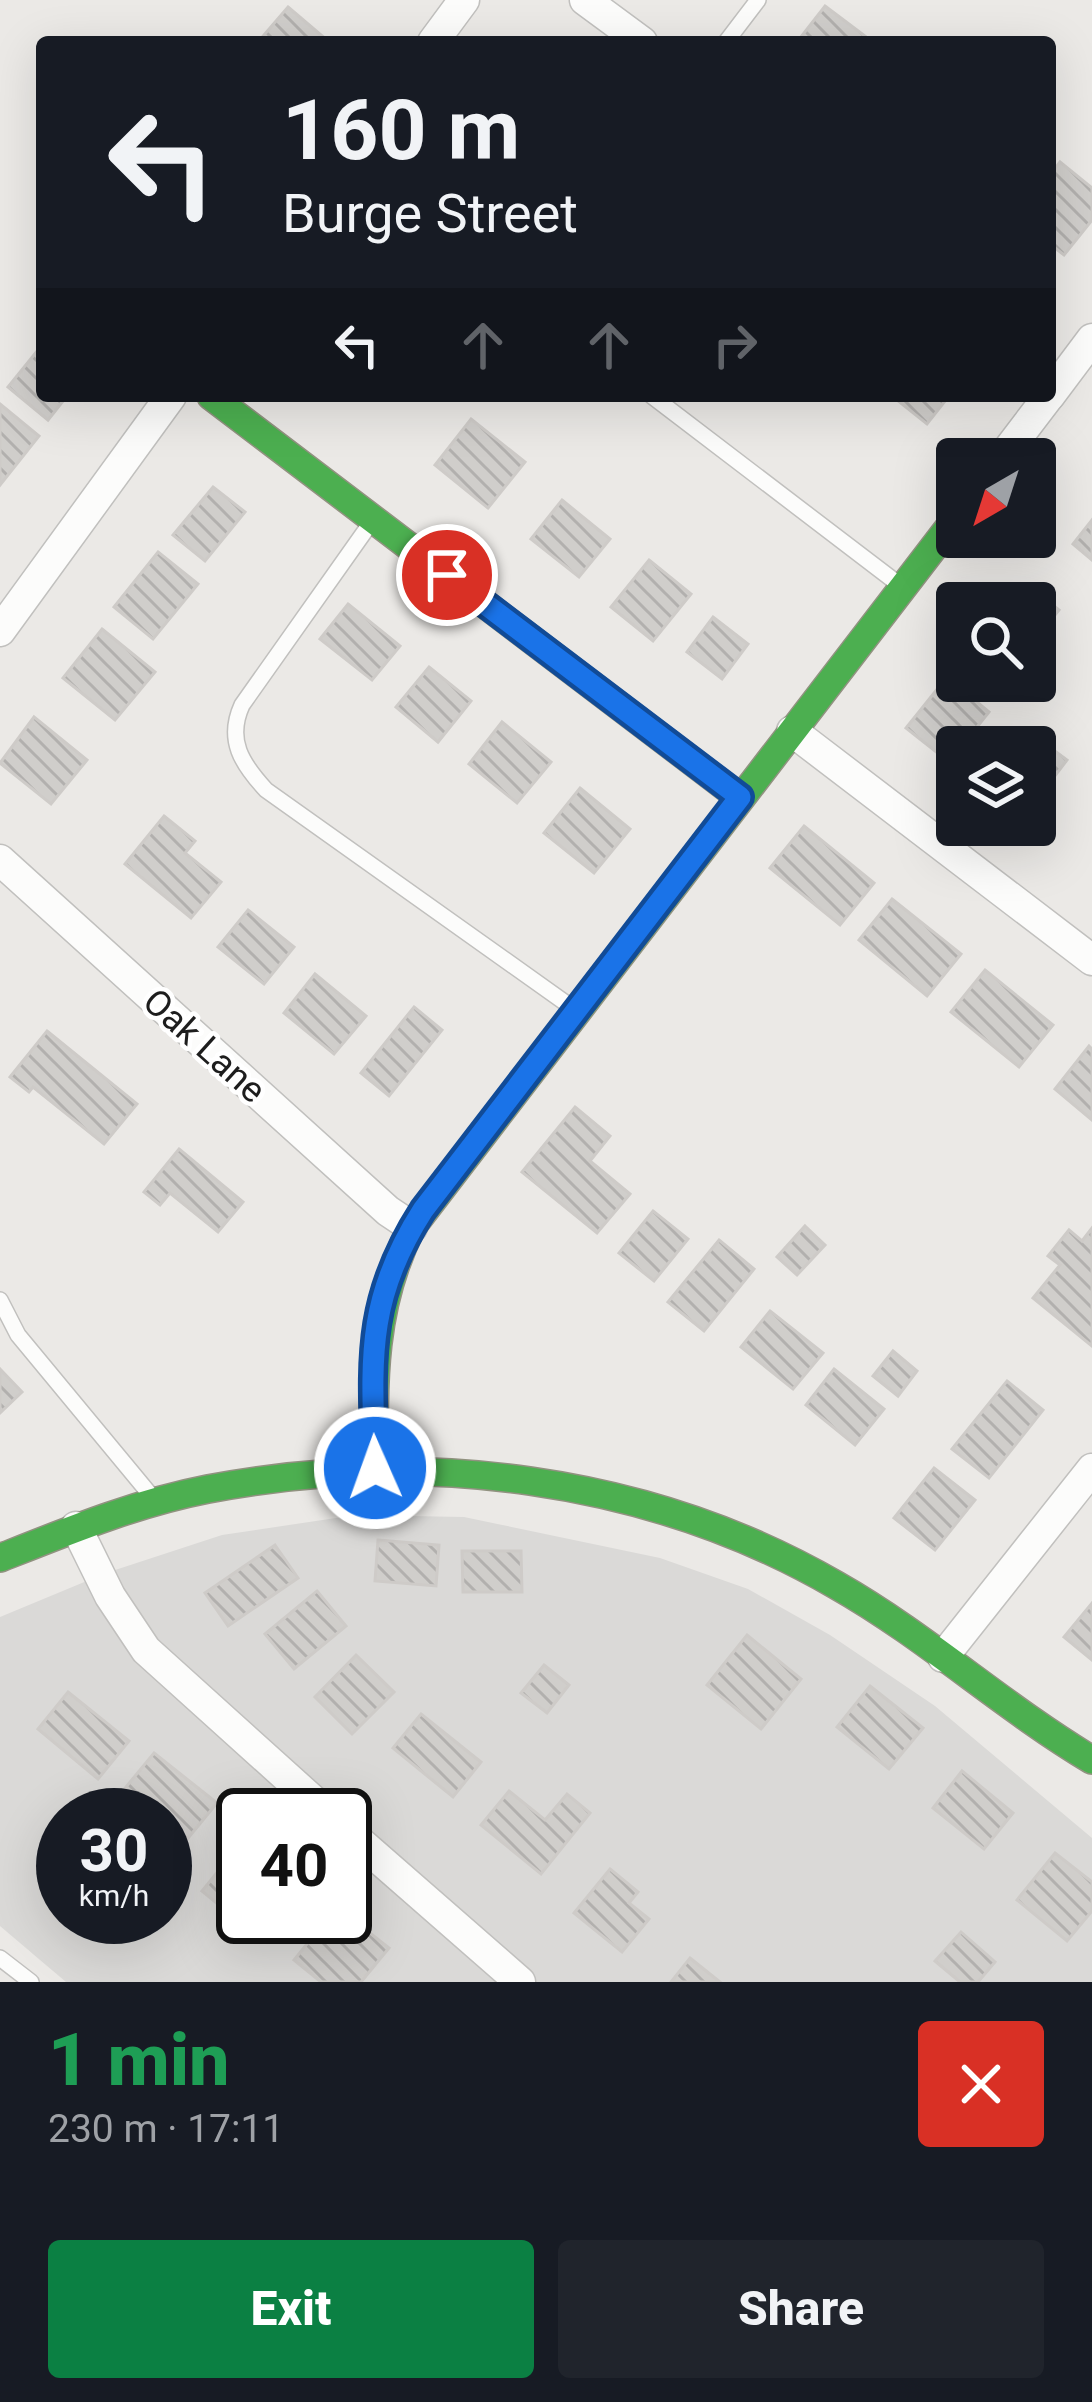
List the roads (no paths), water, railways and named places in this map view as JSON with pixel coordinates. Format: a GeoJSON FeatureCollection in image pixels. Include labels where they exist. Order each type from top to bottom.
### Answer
{"type":"FeatureCollection","features":[{"type":"Feature","properties":{"kind":"street"},"geometry":{"type":"LineString","coordinates":[[437,36],[464,0]]}},
{"type":"Feature","properties":{"kind":"street"},"geometry":{"type":"LineString","coordinates":[[585,0],[634,36]]}},
{"type":"Feature","properties":{"kind":"street"},"geometry":{"type":"LineString","coordinates":[[1060,359],[1092,339]]}},
{"type":"Feature","properties":{"kind":"street"},"geometry":{"type":"LineString","coordinates":[[0,631],[167,402]]}},
{"type":"Feature","properties":{"kind":"street"},"geometry":{"type":"LineString","coordinates":[[219,402],[740,797]]}},
{"type":"Feature","properties":{"kind":"street"},"geometry":{"type":"LineString","coordinates":[[1017,438],[1044,402]]}},
{"type":"Feature","properties":{"kind":"street"},"geometry":{"type":"LineString","coordinates":[[375,1468],[374,1328],[389,1270],[412,1227],[936,545]]}},
{"type":"Feature","properties":{"kind":"street"},"geometry":{"type":"LineString","coordinates":[[791,730],[1092,960]]}},
{"type":"Feature","properties":{"kind":"street","name":"Oak Lane"},"geometry":{"type":"LineString","coordinates":[[0,860],[412,1227]]}},
{"type":"Feature","properties":{"kind":"street"},"geometry":{"type":"LineString","coordinates":[[0,1558],[155,1501],[244,1482],[375,1468],[529,1478],[680,1514],[832,1582],[1034,1726],[1092,1760]]}},
{"type":"Feature","properties":{"kind":"street"},"geometry":{"type":"LineString","coordinates":[[943,1657],[1092,1469]]}},
{"type":"Feature","properties":{"kind":"street"},"geometry":{"type":"LineString","coordinates":[[76,1527],[110,1596],[146,1650],[299,1788]]}},
{"type":"Feature","properties":{"kind":"street"},"geometry":{"type":"LineString","coordinates":[[372,1853],[520,1982]]}},
{"type":"Feature","properties":{"kind":"lane"},"geometry":{"type":"LineString","coordinates":[[731,36],[758,0]]}},
{"type":"Feature","properties":{"kind":"lane"},"geometry":{"type":"LineString","coordinates":[[660,402],[903,588]]}},
{"type":"Feature","properties":{"kind":"lane"},"geometry":{"type":"LineString","coordinates":[[374,520],[242,705],[234,743],[247,770],[266,790],[576,1011]]}},
{"type":"Feature","properties":{"kind":"lane"},"geometry":{"type":"LineString","coordinates":[[0,1300],[18,1335],[155,1501]]}},
{"type":"Feature","properties":{"kind":"lane"},"geometry":{"type":"LineString","coordinates":[[0,1958],[31,1982]]}}]}
